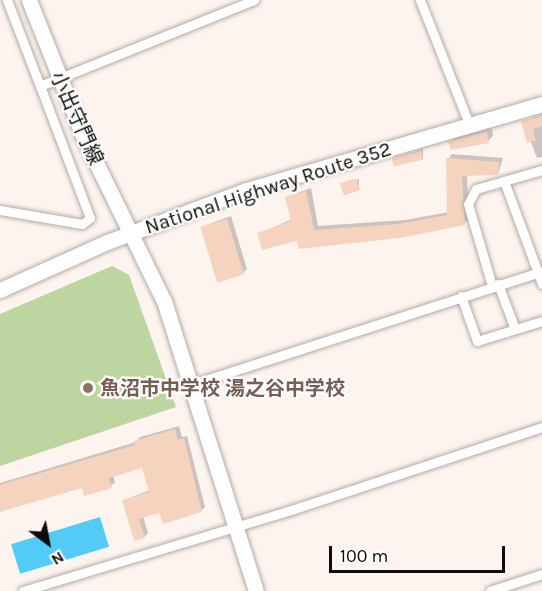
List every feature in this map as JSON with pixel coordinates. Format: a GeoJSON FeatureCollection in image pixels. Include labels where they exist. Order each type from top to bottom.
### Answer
{"type":"FeatureCollection","features":[{"type":"Feature","properties":{"kind":"main road","name":"小出守門線"},"geometry":{"type":"LineString","coordinates":[[29,0],[93,159],[132,232],[164,301],[234,528],[256,591]]}},
{"type":"Feature","properties":{"kind":"main road","name":"National Highway Route 352"},"geometry":{"type":"LineString","coordinates":[[0,290],[132,232],[246,190],[542,104]]}},
{"type":"Feature","properties":{"kind":"street"},"geometry":{"type":"LineString","coordinates":[[0,210],[82,224],[90,218],[7,0]]}},
{"type":"Feature","properties":{"kind":"street"},"geometry":{"type":"LineString","coordinates":[[40,86],[254,0]]}},
{"type":"Feature","properties":{"kind":"street"},"geometry":{"type":"LineString","coordinates":[[420,0],[469,124]]}},
{"type":"Feature","properties":{"kind":"street"},"geometry":{"type":"LineString","coordinates":[[515,329],[495,285],[468,204],[476,189],[542,170]]}},
{"type":"Feature","properties":{"kind":"street"},"geometry":{"type":"LineString","coordinates":[[504,181],[540,271],[542,284]]}},
{"type":"Feature","properties":{"kind":"street"},"geometry":{"type":"LineString","coordinates":[[190,385],[540,271]]}},
{"type":"Feature","properties":{"kind":"street"},"geometry":{"type":"LineString","coordinates":[[461,296],[477,341],[542,321]]}},
{"type":"Feature","properties":{"kind":"street"},"geometry":{"type":"LineString","coordinates":[[23,591],[234,528],[542,427]]}},
{"type":"Feature","properties":{"kind":"street"},"geometry":{"type":"LineString","coordinates":[[490,591],[542,574]]}},
{"type":"Feature","properties":{"kind":"green space"},"geometry":{"type":"Polygon","coordinates":[[[112,266],[129,275],[176,407],[0,466],[0,314],[112,266]]]}},
{"type":"Feature","properties":{"kind":"water"},"geometry":{"type":"Polygon","coordinates":[[[100,517],[109,547],[20,574],[11,544],[100,517]]]}},
{"type":"Feature","properties":{"kind":"building"},"geometry":{"type":"Polygon","coordinates":[[[542,115],[542,126],[533,129],[536,141],[527,143],[521,121],[542,115]]]}},
{"type":"Feature","properties":{"kind":"building"},"geometry":{"type":"Polygon","coordinates":[[[487,132],[489,143],[451,150],[448,141],[487,132]]]}},
{"type":"Feature","properties":{"kind":"building"},"geometry":{"type":"Polygon","coordinates":[[[421,151],[423,160],[394,167],[392,158],[421,151]]]}},
{"type":"Feature","properties":{"kind":"building"},"geometry":{"type":"Polygon","coordinates":[[[446,158],[499,162],[498,175],[462,176],[465,225],[400,238],[299,249],[297,241],[262,250],[257,233],[291,221],[285,197],[306,191],[314,230],[399,224],[447,215],[446,158]]]}},
{"type":"Feature","properties":{"kind":"building"},"geometry":{"type":"Polygon","coordinates":[[[356,178],[360,190],[344,196],[340,183],[356,178]]]}},
{"type":"Feature","properties":{"kind":"building"},"geometry":{"type":"Polygon","coordinates":[[[227,219],[244,274],[217,283],[200,227],[227,219]]]}},
{"type":"Feature","properties":{"kind":"building"},"geometry":{"type":"Polygon","coordinates":[[[175,429],[178,440],[184,438],[202,512],[163,524],[159,513],[139,519],[145,538],[134,541],[122,500],[149,492],[142,468],[109,478],[112,488],[84,496],[82,488],[0,512],[0,485],[135,445],[134,441],[175,429]]]}},
{"type":"Feature","properties":{"kind":"place","name":"魚沼市中学校 湯之谷中学校"},"geometry":{"type":"Point","coordinates":[88,388]}}]}
